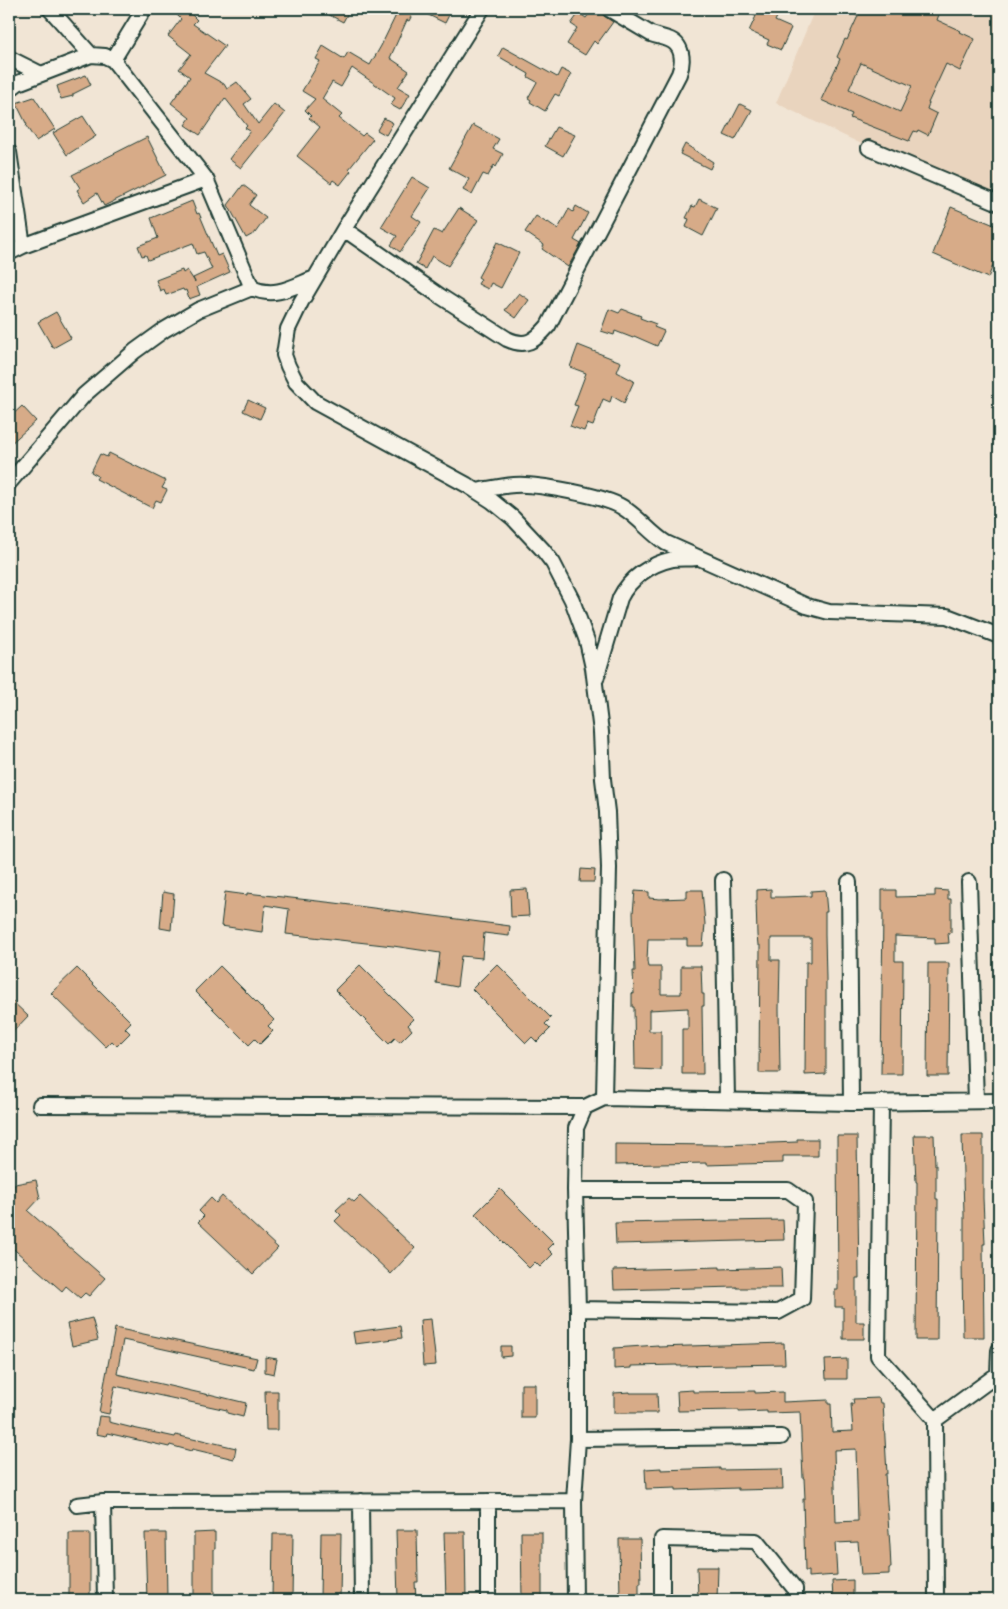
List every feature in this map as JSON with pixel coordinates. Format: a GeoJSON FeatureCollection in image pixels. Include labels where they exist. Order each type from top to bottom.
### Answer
{"type":"FeatureCollection","features":[{"type":"Feature","properties":{"kind":"street"},"geometry":{"type":"LineString","coordinates":[[50,9],[91,55]]}},
{"type":"Feature","properties":{"kind":"street"},"geometry":{"type":"LineString","coordinates":[[113,60],[144,9]]}},
{"type":"Feature","properties":{"kind":"street"},"geometry":{"type":"LineString","coordinates":[[482,9],[315,278],[288,329],[284,355],[296,382],[314,402],[476,491],[513,518],[553,563],[572,600],[587,641],[595,684],[607,812],[609,868],[604,1098]]}},
{"type":"Feature","properties":{"kind":"street"},"geometry":{"type":"LineString","coordinates":[[344,229],[440,296],[507,339],[522,344],[538,337],[548,326],[682,65],[680,49],[675,43],[668,38],[652,34],[610,9]]}},
{"type":"Feature","properties":{"kind":"street"},"geometry":{"type":"LineString","coordinates":[[9,90],[18,83],[91,55],[105,56],[113,60],[206,179],[252,288],[260,292],[276,293],[315,278]]}},
{"type":"Feature","properties":{"kind":"street"},"geometry":{"type":"LineString","coordinates":[[9,58],[41,74]]}},
{"type":"Feature","properties":{"kind":"street"},"geometry":{"type":"LineString","coordinates":[[869,148],[999,202]]}},
{"type":"Feature","properties":{"kind":"street"},"geometry":{"type":"LineString","coordinates":[[9,152],[23,246]]}},
{"type":"Feature","properties":{"kind":"street"},"geometry":{"type":"LineString","coordinates":[[9,253],[23,246],[206,179]]}},
{"type":"Feature","properties":{"kind":"street"},"geometry":{"type":"LineString","coordinates":[[9,483],[84,395],[135,351],[164,330],[198,310],[252,288]]}},
{"type":"Feature","properties":{"kind":"street"},"geometry":{"type":"LineString","coordinates":[[476,491],[515,485],[534,486],[611,501],[624,508],[662,541],[819,610],[947,616],[999,636]]}},
{"type":"Feature","properties":{"kind":"street"},"geometry":{"type":"LineString","coordinates":[[595,684],[624,589],[645,570],[672,559],[700,558]]}},
{"type":"Feature","properties":{"kind":"street"},"geometry":{"type":"LineString","coordinates":[[723,880],[727,1099]]}},
{"type":"Feature","properties":{"kind":"street"},"geometry":{"type":"LineString","coordinates":[[848,882],[851,1102]]}},
{"type":"Feature","properties":{"kind":"street"},"geometry":{"type":"LineString","coordinates":[[969,882],[976,1101]]}},
{"type":"Feature","properties":{"kind":"street"},"geometry":{"type":"LineString","coordinates":[[40,1104],[585,1107],[604,1098],[851,1102],[999,1101]]}},
{"type":"Feature","properties":{"kind":"street"},"geometry":{"type":"LineString","coordinates":[[881,1102],[878,1356],[936,1420],[936,1600]]}},
{"type":"Feature","properties":{"kind":"street"},"geometry":{"type":"LineString","coordinates":[[575,1600],[574,1501],[578,1439],[576,1128],[585,1107]]}},
{"type":"Feature","properties":{"kind":"street"},"geometry":{"type":"LineString","coordinates":[[575,1190],[788,1190],[805,1202],[802,1299],[778,1312],[578,1309]]}},
{"type":"Feature","properties":{"kind":"street"},"geometry":{"type":"LineString","coordinates":[[936,1420],[998,1374],[999,1350]]}},
{"type":"Feature","properties":{"kind":"street"},"geometry":{"type":"LineString","coordinates":[[578,1439],[781,1437]]}},
{"type":"Feature","properties":{"kind":"street"},"geometry":{"type":"LineString","coordinates":[[361,1501],[362,1600]]}},
{"type":"Feature","properties":{"kind":"street"},"geometry":{"type":"LineString","coordinates":[[488,1501],[488,1600]]}},
{"type":"Feature","properties":{"kind":"street"},"geometry":{"type":"LineString","coordinates":[[77,1505],[103,1502],[574,1501]]}},
{"type":"Feature","properties":{"kind":"street"},"geometry":{"type":"LineString","coordinates":[[103,1502],[105,1600]]}},
{"type":"Feature","properties":{"kind":"street"},"geometry":{"type":"LineString","coordinates":[[662,1600],[662,1539],[756,1541],[795,1589],[795,1600]]}},
{"type":"Feature","properties":{"kind":"shaded area"},"geometry":{"type":"Polygon","coordinates":[[[815,9],[999,9],[999,210],[776,103],[815,9]]]}},
{"type":"Feature","properties":{"kind":"building"},"geometry":{"type":"Polygon","coordinates":[[[171,9],[186,9],[197,20],[193,24],[225,46],[204,73],[224,84],[227,89],[237,82],[251,99],[244,104],[258,124],[274,104],[285,113],[241,168],[229,159],[250,131],[245,128],[247,126],[225,98],[200,135],[185,125],[190,118],[171,103],[190,77],[179,69],[191,54],[168,36],[181,19],[171,9]]]}},
{"type":"Feature","properties":{"kind":"building"},"geometry":{"type":"Polygon","coordinates":[[[318,9],[350,9],[343,22],[318,9]]]}},
{"type":"Feature","properties":{"kind":"building"},"geometry":{"type":"Polygon","coordinates":[[[399,9],[415,9],[409,21],[407,20],[390,58],[409,71],[398,87],[410,94],[400,110],[391,105],[395,98],[352,68],[341,87],[332,82],[322,99],[342,115],[339,118],[362,136],[365,133],[373,139],[349,169],[351,171],[340,185],[333,180],[331,183],[297,156],[320,127],[309,118],[311,116],[305,110],[315,99],[302,91],[320,61],[316,59],[323,46],[344,59],[348,52],[370,65],[399,9]]]}},
{"type":"Feature","properties":{"kind":"building"},"geometry":{"type":"Polygon","coordinates":[[[416,9],[452,9],[445,23],[416,9]]]}},
{"type":"Feature","properties":{"kind":"building"},"geometry":{"type":"Polygon","coordinates":[[[593,9],[600,9],[604,16],[613,22],[597,44],[594,41],[585,55],[567,44],[577,28],[571,24],[579,13],[586,18],[593,9]]]}},
{"type":"Feature","properties":{"kind":"building"},"geometry":{"type":"Polygon","coordinates":[[[740,9],[781,9],[775,21],[791,28],[781,50],[767,44],[769,40],[749,31],[756,16],[740,9]]]}},
{"type":"Feature","properties":{"kind":"building"},"geometry":{"type":"Polygon","coordinates":[[[840,9],[941,9],[937,20],[975,39],[960,71],[946,64],[928,103],[927,109],[937,114],[928,135],[918,130],[917,132],[914,131],[909,141],[850,118],[852,114],[821,100],[840,59],[837,57],[858,16],[840,9]],[[861,63],[849,89],[900,112],[912,86],[861,63]]]}},
{"type":"Feature","properties":{"kind":"building"},"geometry":{"type":"Polygon","coordinates":[[[503,47],[557,77],[561,69],[571,74],[559,96],[555,94],[545,111],[530,102],[531,100],[528,98],[537,82],[528,77],[529,74],[498,56],[503,47]]]}},
{"type":"Feature","properties":{"kind":"building"},"geometry":{"type":"Polygon","coordinates":[[[86,75],[91,85],[73,94],[73,96],[61,99],[57,86],[86,75]]]}},
{"type":"Feature","properties":{"kind":"building"},"geometry":{"type":"Polygon","coordinates":[[[34,97],[55,129],[36,141],[26,126],[16,103],[34,97]]]}},
{"type":"Feature","properties":{"kind":"building"},"geometry":{"type":"Polygon","coordinates":[[[740,104],[752,110],[735,140],[724,135],[740,104]]]}},
{"type":"Feature","properties":{"kind":"building"},"geometry":{"type":"Polygon","coordinates":[[[83,116],[96,136],[67,155],[53,133],[83,116]]]}},
{"type":"Feature","properties":{"kind":"building"},"geometry":{"type":"Polygon","coordinates":[[[384,118],[393,123],[386,135],[377,130],[384,118]]]}},
{"type":"Feature","properties":{"kind":"building"},"geometry":{"type":"Polygon","coordinates":[[[473,125],[499,139],[493,149],[503,154],[496,167],[494,165],[488,176],[483,174],[472,195],[463,190],[469,179],[449,168],[473,125]]]}},
{"type":"Feature","properties":{"kind":"building"},"geometry":{"type":"Polygon","coordinates":[[[556,127],[575,135],[563,156],[545,146],[556,127]]]}},
{"type":"Feature","properties":{"kind":"building"},"geometry":{"type":"Polygon","coordinates":[[[147,137],[166,175],[104,206],[97,193],[84,202],[77,190],[80,188],[72,175],[147,137]]]}},
{"type":"Feature","properties":{"kind":"building"},"geometry":{"type":"Polygon","coordinates":[[[685,144],[713,162],[710,169],[680,154],[685,144]]]}},
{"type":"Feature","properties":{"kind":"building"},"geometry":{"type":"Polygon","coordinates":[[[412,177],[430,188],[412,216],[421,222],[400,252],[391,245],[397,236],[381,227],[412,177]]]}},
{"type":"Feature","properties":{"kind":"building"},"geometry":{"type":"Polygon","coordinates":[[[243,185],[256,195],[249,205],[266,218],[255,233],[246,238],[228,205],[243,185]]]}},
{"type":"Feature","properties":{"kind":"building"},"geometry":{"type":"Polygon","coordinates":[[[699,199],[717,208],[703,236],[686,227],[689,219],[686,218],[692,206],[695,207],[699,199]]]}},
{"type":"Feature","properties":{"kind":"building"},"geometry":{"type":"Polygon","coordinates":[[[192,201],[217,256],[222,254],[230,272],[197,287],[200,295],[189,299],[186,290],[184,291],[183,289],[166,295],[164,289],[160,291],[156,280],[182,270],[183,273],[187,270],[195,282],[193,278],[212,269],[204,252],[197,254],[193,243],[148,260],[146,255],[142,256],[138,246],[158,238],[151,218],[192,201]]]}},
{"type":"Feature","properties":{"kind":"building"},"geometry":{"type":"Polygon","coordinates":[[[576,206],[588,213],[574,240],[581,244],[568,267],[542,249],[544,245],[525,232],[536,216],[558,229],[569,209],[573,212],[576,206]]]}},
{"type":"Feature","properties":{"kind":"building"},"geometry":{"type":"Polygon","coordinates":[[[951,207],[999,227],[999,250],[988,278],[933,254],[951,207]]]}},
{"type":"Feature","properties":{"kind":"building"},"geometry":{"type":"Polygon","coordinates":[[[459,208],[478,220],[448,266],[432,256],[425,269],[416,264],[434,230],[442,234],[459,208]]]}},
{"type":"Feature","properties":{"kind":"building"},"geometry":{"type":"Polygon","coordinates":[[[497,242],[519,253],[501,288],[491,283],[488,289],[478,284],[481,279],[478,277],[497,242]]]}},
{"type":"Feature","properties":{"kind":"building"},"geometry":{"type":"Polygon","coordinates":[[[519,293],[529,300],[516,318],[505,310],[519,293]]]}},
{"type":"Feature","properties":{"kind":"building"},"geometry":{"type":"Polygon","coordinates":[[[609,309],[619,313],[622,309],[656,324],[654,327],[664,331],[657,346],[634,336],[633,338],[615,331],[614,335],[601,331],[609,309]]]}},
{"type":"Feature","properties":{"kind":"building"},"geometry":{"type":"Polygon","coordinates":[[[56,312],[71,338],[53,348],[38,322],[56,312]]]}},
{"type":"Feature","properties":{"kind":"building"},"geometry":{"type":"Polygon","coordinates":[[[578,345],[621,362],[617,372],[634,381],[624,403],[612,396],[610,402],[603,399],[593,426],[587,424],[584,431],[570,426],[578,406],[574,405],[586,373],[570,367],[578,345]]]}},
{"type":"Feature","properties":{"kind":"building"},"geometry":{"type":"Polygon","coordinates":[[[248,400],[265,408],[260,419],[243,411],[248,400]]]}},
{"type":"Feature","properties":{"kind":"building"},"geometry":{"type":"Polygon","coordinates":[[[22,406],[36,421],[9,445],[9,418],[22,406]]]}},
{"type":"Feature","properties":{"kind":"building"},"geometry":{"type":"Polygon","coordinates":[[[109,453],[166,481],[162,488],[167,490],[161,502],[156,500],[152,508],[96,479],[98,476],[91,472],[100,454],[107,457],[109,453]]]}},
{"type":"Feature","properties":{"kind":"building"},"geometry":{"type":"Polygon","coordinates":[[[581,869],[595,870],[594,882],[580,882],[581,869]]]}},
{"type":"Feature","properties":{"kind":"building"},"geometry":{"type":"Polygon","coordinates":[[[527,889],[529,916],[511,917],[510,890],[527,889]]]}},
{"type":"Feature","properties":{"kind":"building"},"geometry":{"type":"Polygon","coordinates":[[[771,889],[771,897],[811,896],[811,891],[825,890],[827,912],[825,912],[826,1074],[805,1075],[806,962],[811,962],[811,938],[771,938],[771,960],[780,960],[780,1073],[759,1073],[760,945],[758,945],[757,935],[756,900],[757,890],[771,889]]]}},
{"type":"Feature","properties":{"kind":"building"},"geometry":{"type":"Polygon","coordinates":[[[687,890],[702,890],[705,924],[703,946],[687,946],[687,939],[648,939],[647,961],[648,967],[661,967],[661,994],[681,994],[681,966],[701,966],[702,994],[704,994],[704,1006],[702,1006],[703,1074],[682,1074],[682,1029],[688,1029],[688,1008],[649,1010],[649,1031],[661,1031],[661,1070],[635,1069],[632,993],[634,994],[633,971],[635,971],[633,913],[635,891],[649,892],[649,898],[660,899],[687,898],[687,890]]]}},
{"type":"Feature","properties":{"kind":"building"},"geometry":{"type":"Polygon","coordinates":[[[882,890],[896,890],[896,897],[935,896],[935,890],[948,891],[948,899],[951,899],[951,933],[948,933],[949,943],[935,944],[935,938],[895,936],[895,961],[903,961],[902,1074],[881,1074],[882,890]]]}},
{"type":"Feature","properties":{"kind":"building"},"geometry":{"type":"Polygon","coordinates":[[[163,892],[174,894],[171,930],[160,928],[163,892]]]}},
{"type":"Feature","properties":{"kind":"building"},"geometry":{"type":"Polygon","coordinates":[[[225,892],[335,903],[510,926],[509,936],[484,933],[482,958],[461,956],[457,987],[436,983],[440,953],[286,934],[289,909],[265,905],[262,932],[221,926],[225,892]]]}},
{"type":"Feature","properties":{"kind":"building"},"geometry":{"type":"Polygon","coordinates":[[[928,963],[949,963],[948,1076],[927,1076],[928,963]]]}},
{"type":"Feature","properties":{"kind":"building"},"geometry":{"type":"Polygon","coordinates":[[[497,964],[551,1018],[545,1024],[550,1029],[537,1042],[532,1037],[526,1043],[472,989],[497,964]]]}},
{"type":"Feature","properties":{"kind":"building"},"geometry":{"type":"Polygon","coordinates":[[[360,965],[414,1019],[408,1025],[412,1030],[400,1042],[395,1038],[389,1044],[335,990],[360,965]]]}},
{"type":"Feature","properties":{"kind":"building"},"geometry":{"type":"Polygon","coordinates":[[[220,966],[274,1020],[268,1026],[273,1031],[260,1044],[255,1039],[249,1045],[195,991],[220,966]]]}},
{"type":"Feature","properties":{"kind":"building"},"geometry":{"type":"Polygon","coordinates":[[[77,968],[131,1022],[125,1028],[130,1033],[117,1046],[112,1041],[106,1047],[51,993],[77,968]]]}},
{"type":"Feature","properties":{"kind":"building"},"geometry":{"type":"Polygon","coordinates":[[[9,998],[28,1016],[9,1036],[9,998]]]}},
{"type":"Feature","properties":{"kind":"building"},"geometry":{"type":"Polygon","coordinates":[[[914,1135],[934,1135],[936,1199],[938,1199],[937,1340],[916,1340],[917,1182],[914,1135]]]}},
{"type":"Feature","properties":{"kind":"building"},"geometry":{"type":"Polygon","coordinates":[[[962,1135],[983,1135],[984,1337],[963,1337],[962,1261],[964,1261],[964,1215],[962,1135]]]}},
{"type":"Feature","properties":{"kind":"building"},"geometry":{"type":"Polygon","coordinates":[[[837,1136],[857,1136],[859,1278],[856,1278],[856,1322],[864,1322],[864,1339],[843,1339],[843,1307],[835,1307],[835,1290],[838,1290],[837,1136]]]}},
{"type":"Feature","properties":{"kind":"building"},"geometry":{"type":"Polygon","coordinates":[[[797,1139],[818,1139],[818,1156],[783,1156],[783,1163],[615,1165],[615,1144],[721,1145],[797,1142],[797,1139]]]}},
{"type":"Feature","properties":{"kind":"building"},"geometry":{"type":"Polygon","coordinates":[[[36,1180],[40,1198],[28,1211],[105,1278],[89,1296],[85,1293],[80,1298],[66,1286],[62,1291],[9,1245],[9,1201],[15,1184],[36,1180]]]}},
{"type":"Feature","properties":{"kind":"building"},"geometry":{"type":"Polygon","coordinates":[[[500,1189],[554,1243],[548,1249],[553,1254],[540,1267],[535,1262],[529,1268],[475,1214],[500,1189]]]}},
{"type":"Feature","properties":{"kind":"building"},"geometry":{"type":"Polygon","coordinates":[[[222,1196],[278,1248],[253,1274],[198,1222],[204,1216],[199,1211],[211,1198],[216,1203],[222,1196]]]}},
{"type":"Feature","properties":{"kind":"building"},"geometry":{"type":"Polygon","coordinates":[[[360,1196],[415,1248],[391,1274],[335,1221],[341,1215],[336,1210],[349,1198],[354,1202],[360,1196]]]}},
{"type":"Feature","properties":{"kind":"building"},"geometry":{"type":"Polygon","coordinates":[[[783,1220],[784,1240],[616,1244],[615,1223],[783,1220]]]}},
{"type":"Feature","properties":{"kind":"building"},"geometry":{"type":"Polygon","coordinates":[[[720,1267],[720,1269],[781,1267],[782,1288],[737,1287],[614,1290],[613,1270],[720,1267]]]}},
{"type":"Feature","properties":{"kind":"building"},"geometry":{"type":"Polygon","coordinates":[[[92,1318],[98,1340],[72,1346],[67,1324],[92,1318]]]}},
{"type":"Feature","properties":{"kind":"building"},"geometry":{"type":"Polygon","coordinates":[[[431,1319],[436,1365],[423,1366],[420,1320],[431,1319]]]}},
{"type":"Feature","properties":{"kind":"building"},"geometry":{"type":"Polygon","coordinates":[[[400,1326],[402,1338],[355,1344],[353,1332],[400,1326]]]}},
{"type":"Feature","properties":{"kind":"building"},"geometry":{"type":"Polygon","coordinates":[[[115,1328],[257,1358],[254,1369],[123,1340],[117,1374],[246,1403],[243,1417],[227,1413],[227,1410],[115,1386],[109,1414],[99,1412],[115,1328]]]}},
{"type":"Feature","properties":{"kind":"building"},"geometry":{"type":"Polygon","coordinates":[[[784,1343],[785,1364],[631,1366],[631,1368],[614,1369],[614,1348],[658,1345],[658,1347],[784,1343]]]}},
{"type":"Feature","properties":{"kind":"building"},"geometry":{"type":"Polygon","coordinates":[[[501,1346],[511,1346],[511,1356],[501,1357],[501,1346]]]}},
{"type":"Feature","properties":{"kind":"building"},"geometry":{"type":"Polygon","coordinates":[[[265,1357],[277,1359],[274,1374],[265,1372],[265,1357]]]}},
{"type":"Feature","properties":{"kind":"building"},"geometry":{"type":"Polygon","coordinates":[[[847,1359],[847,1379],[826,1379],[825,1360],[847,1359]]]}},
{"type":"Feature","properties":{"kind":"building"},"geometry":{"type":"Polygon","coordinates":[[[521,1384],[535,1384],[535,1418],[521,1418],[521,1384]]]}},
{"type":"Feature","properties":{"kind":"building"},"geometry":{"type":"Polygon","coordinates":[[[265,1391],[278,1391],[278,1430],[266,1430],[265,1391]]]}},
{"type":"Feature","properties":{"kind":"building"},"geometry":{"type":"Polygon","coordinates":[[[677,1391],[783,1392],[783,1402],[828,1400],[828,1404],[831,1404],[832,1432],[853,1431],[851,1404],[854,1404],[853,1399],[879,1398],[880,1403],[883,1403],[891,1568],[889,1568],[889,1574],[861,1575],[858,1542],[835,1543],[837,1575],[808,1577],[808,1571],[805,1571],[803,1499],[805,1499],[800,1412],[678,1411],[677,1391]],[[856,1449],[834,1450],[836,1522],[858,1521],[856,1449]]]}},
{"type":"Feature","properties":{"kind":"building"},"geometry":{"type":"Polygon","coordinates":[[[614,1393],[657,1393],[658,1413],[614,1413],[614,1393]]]}},
{"type":"Feature","properties":{"kind":"building"},"geometry":{"type":"Polygon","coordinates":[[[99,1416],[109,1417],[109,1422],[133,1428],[175,1437],[176,1435],[198,1439],[236,1448],[234,1459],[107,1433],[106,1436],[96,1434],[99,1416]]]}},
{"type":"Feature","properties":{"kind":"building"},"geometry":{"type":"Polygon","coordinates":[[[661,1468],[661,1470],[720,1468],[720,1470],[782,1469],[783,1489],[646,1489],[645,1469],[661,1468]]]}},
{"type":"Feature","properties":{"kind":"building"},"geometry":{"type":"Polygon","coordinates":[[[396,1530],[417,1530],[418,1582],[415,1582],[416,1600],[398,1600],[396,1530]]]}},
{"type":"Feature","properties":{"kind":"building"},"geometry":{"type":"Polygon","coordinates":[[[215,1532],[214,1600],[194,1600],[194,1533],[215,1532]]]}},
{"type":"Feature","properties":{"kind":"building"},"geometry":{"type":"Polygon","coordinates":[[[444,1532],[465,1532],[466,1600],[446,1600],[444,1532]]]}},
{"type":"Feature","properties":{"kind":"building"},"geometry":{"type":"Polygon","coordinates":[[[521,1532],[542,1532],[542,1600],[522,1600],[521,1532]]]}},
{"type":"Feature","properties":{"kind":"building"},"geometry":{"type":"Polygon","coordinates":[[[69,1533],[90,1533],[90,1600],[69,1600],[69,1533]]]}},
{"type":"Feature","properties":{"kind":"building"},"geometry":{"type":"Polygon","coordinates":[[[145,1533],[166,1533],[167,1600],[147,1600],[145,1533]]]}},
{"type":"Feature","properties":{"kind":"building"},"geometry":{"type":"Polygon","coordinates":[[[321,1533],[341,1533],[340,1600],[320,1600],[321,1533]]]}},
{"type":"Feature","properties":{"kind":"building"},"geometry":{"type":"Polygon","coordinates":[[[273,1534],[293,1534],[292,1600],[272,1600],[273,1534]]]}},
{"type":"Feature","properties":{"kind":"building"},"geometry":{"type":"Polygon","coordinates":[[[619,1539],[640,1539],[641,1583],[639,1583],[639,1600],[620,1600],[619,1539]]]}},
{"type":"Feature","properties":{"kind":"building"},"geometry":{"type":"Polygon","coordinates":[[[697,1567],[718,1567],[717,1600],[698,1600],[697,1567]]]}},
{"type":"Feature","properties":{"kind":"building"},"geometry":{"type":"Polygon","coordinates":[[[853,1580],[853,1600],[833,1600],[832,1581],[853,1580]]]}}]}
